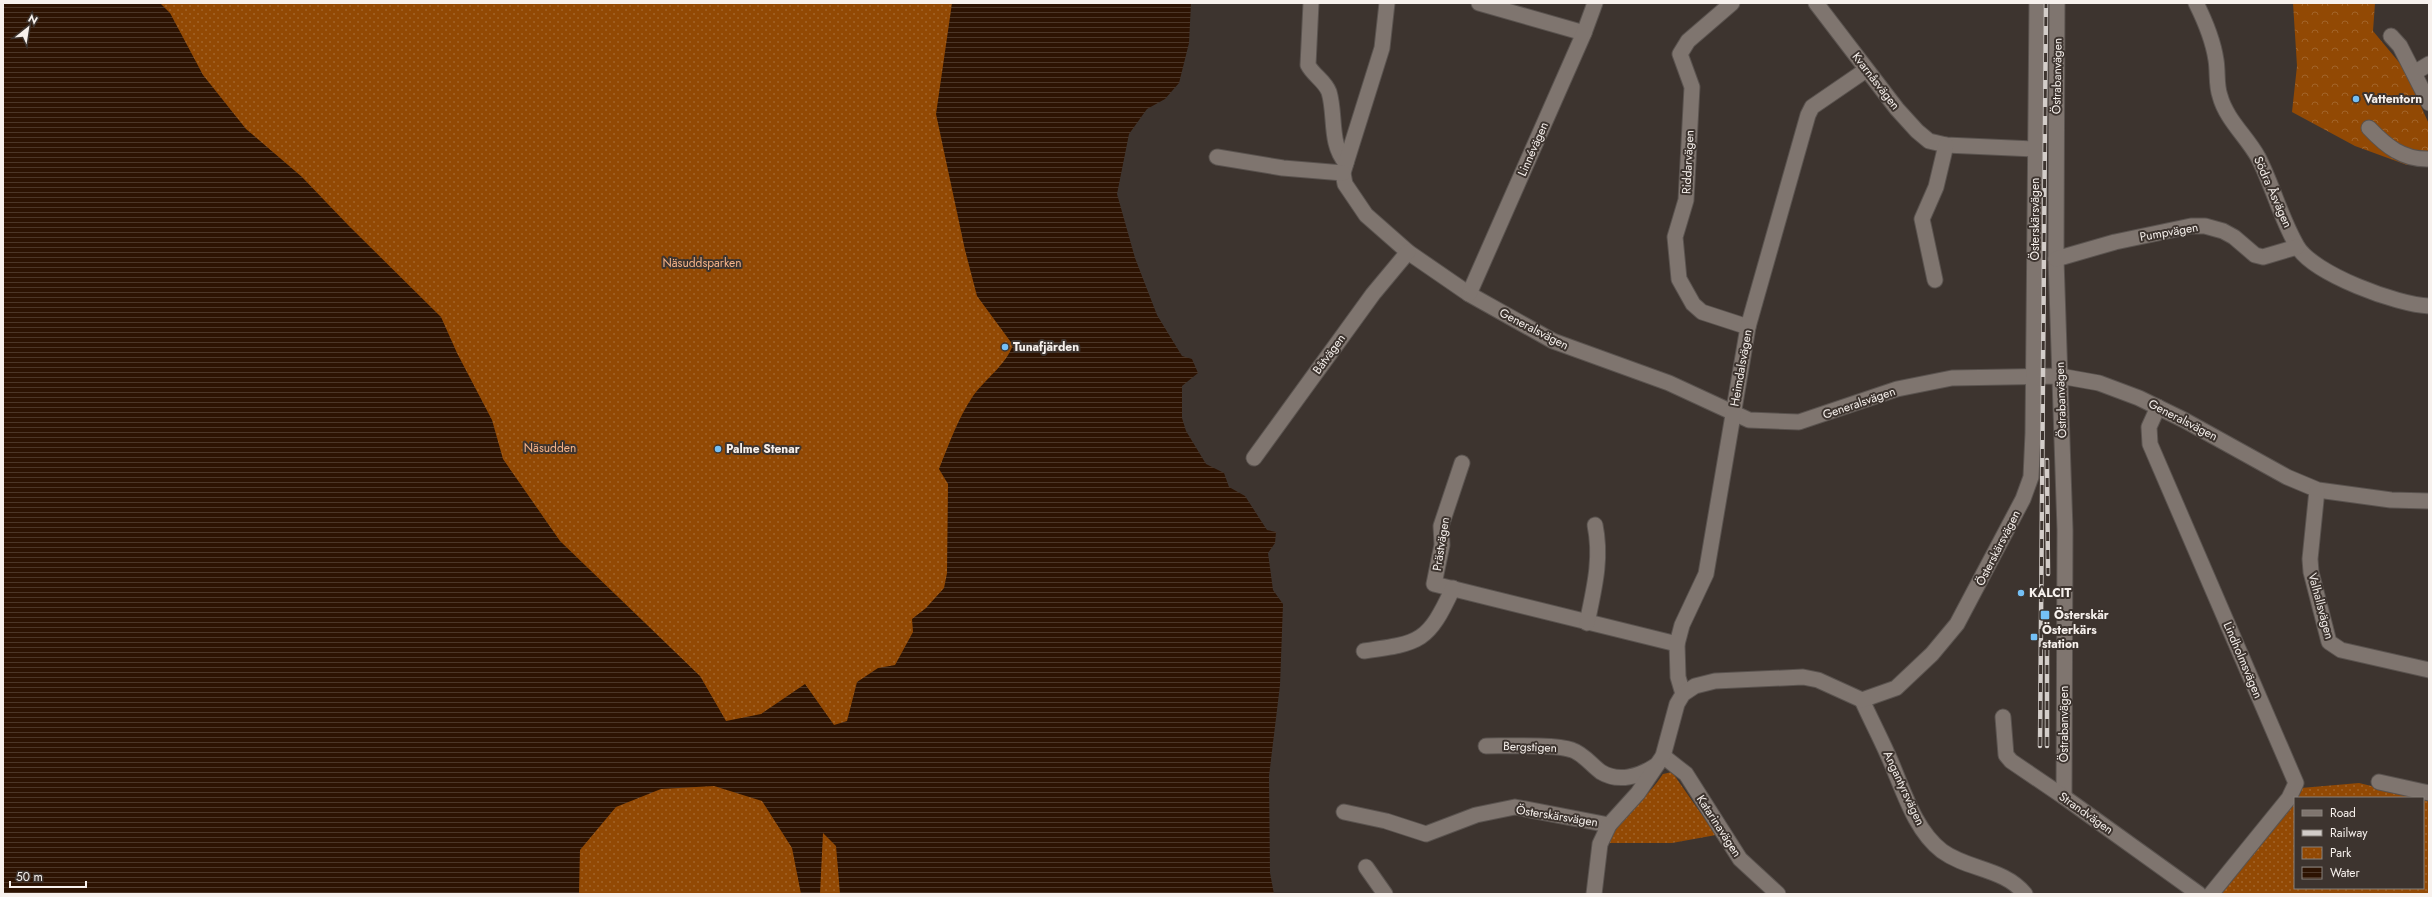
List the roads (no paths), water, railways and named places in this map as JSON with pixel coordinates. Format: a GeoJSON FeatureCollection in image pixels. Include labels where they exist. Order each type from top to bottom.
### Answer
{"type":"FeatureCollection","features":[{"type":"Feature","properties":{"kind":"street","name":"Generalsvägen"},"geometry":{"type":"LineString","coordinates":[[1311,3],[1308,66],[1326,86],[1332,106],[1337,147],[1345,168],[1345,184],[1366,215],[1408,252],[1468,294],[1553,341],[1668,383],[1702,397],[1734,414],[1749,420],[1799,422],[1869,398],[1916,384],[1952,378],[2060,376],[2099,383],[2158,407],[2287,477],[2317,490],[2391,500],[2429,501]]}},
{"type":"Feature","properties":{"kind":"street"},"geometry":{"type":"LineString","coordinates":[[1217,157],[1282,168],[1345,168],[1382,48],[1387,3]]}},
{"type":"Feature","properties":{"kind":"street"},"geometry":{"type":"LineString","coordinates":[[1479,3],[1584,33]]}},
{"type":"Feature","properties":{"kind":"street","name":"Linnévägen"},"geometry":{"type":"LineString","coordinates":[[1468,294],[1584,33],[1595,3]]}},
{"type":"Feature","properties":{"kind":"street","name":"Riddarvägen"},"geometry":{"type":"LineString","coordinates":[[1732,3],[1688,41],[1680,54],[1692,87],[1686,200],[1675,237],[1675,252],[1679,279],[1693,304],[1702,312],[1718,319],[1748,327]]}},
{"type":"Feature","properties":{"kind":"street","name":"Kvarnåsvägen"},"geometry":{"type":"LineString","coordinates":[[1816,3],[1866,70],[1917,131],[1936,144],[2035,149]]}},
{"type":"Feature","properties":{"kind":"street","name":"Österskärsvägen"},"geometry":{"type":"LineString","coordinates":[[1862,700],[1896,688],[1943,642],[1970,604],[2007,531],[2031,477],[2034,433],[2033,376],[2037,3]]}},
{"type":"Feature","properties":{"kind":"street","name":"Östrabanvägen"},"geometry":{"type":"LineString","coordinates":[[2057,3],[2056,259],[2065,530],[2064,797]]}},
{"type":"Feature","properties":{"kind":"street","name":"Södra Åsvägen"},"geometry":{"type":"LineString","coordinates":[[2196,3],[2206,23],[2213,45],[2219,95],[2224,107],[2257,156],[2297,247],[2313,263],[2370,291],[2404,303],[2429,306]]}},
{"type":"Feature","properties":{"kind":"street"},"geometry":{"type":"LineString","coordinates":[[2391,36],[2400,46],[2429,103]]}},
{"type":"Feature","properties":{"kind":"street"},"geometry":{"type":"LineString","coordinates":[[2414,73],[2429,64]]}},
{"type":"Feature","properties":{"kind":"street","name":"Heimdalsvägen"},"geometry":{"type":"LineString","coordinates":[[1684,694],[1678,677],[1677,644],[1682,625],[1706,574],[1748,327],[1812,107],[1866,70]]}},
{"type":"Feature","properties":{"kind":"street"},"geometry":{"type":"LineString","coordinates":[[2369,128],[2381,140],[2399,153],[2418,160],[2429,159]]}},
{"type":"Feature","properties":{"kind":"street"},"geometry":{"type":"LineString","coordinates":[[1935,280],[1922,219],[1936,187],[1946,145]]}},
{"type":"Feature","properties":{"kind":"street","name":"Pumpvägen"},"geometry":{"type":"LineString","coordinates":[[2056,259],[2115,242],[2191,226],[2205,226],[2223,231],[2234,237],[2255,255],[2263,257],[2297,247]]}},
{"type":"Feature","properties":{"kind":"street","name":"Båtvägen"},"geometry":{"type":"LineString","coordinates":[[1254,458],[1370,298],[1408,252]]}},
{"type":"Feature","properties":{"kind":"street","name":"Lindholmsvägen"},"geometry":{"type":"LineString","coordinates":[[2158,407],[2149,427],[2150,444],[2296,783],[2289,798],[2211,894]]}},
{"type":"Feature","properties":{"kind":"street","name":"Prästvägen"},"geometry":{"type":"LineString","coordinates":[[1462,463],[1441,526],[1442,545],[1434,584],[1677,644]]}},
{"type":"Feature","properties":{"kind":"street","name":"Valhallsvägen"},"geometry":{"type":"LineString","coordinates":[[2317,490],[2310,559],[2311,572],[2329,642],[2341,650],[2429,670]]}},
{"type":"Feature","properties":{"kind":"street"},"geometry":{"type":"LineString","coordinates":[[1587,623],[1599,565],[1599,546],[1595,525]]}},
{"type":"Feature","properties":{"kind":"street"},"geometry":{"type":"LineString","coordinates":[[1364,651],[1406,645],[1424,636],[1440,616],[1453,588]]}},
{"type":"Feature","properties":{"kind":"street"},"geometry":{"type":"LineString","coordinates":[[1684,694],[1695,686],[1715,681],[1802,676],[1818,680],[1862,700]]}},
{"type":"Feature","properties":{"kind":"street","name":"Österskärsvägen"},"geometry":{"type":"LineString","coordinates":[[1594,894],[1600,844],[1609,825],[1638,793],[1660,760],[1677,704],[1684,694]]}},
{"type":"Feature","properties":{"kind":"street","name":"Angantyrsvägen"},"geometry":{"type":"LineString","coordinates":[[1862,700],[1909,804],[1930,838],[1942,850],[1955,858],[2013,881],[2025,894]]}},
{"type":"Feature","properties":{"kind":"street","name":"Strandvägen"},"geometry":{"type":"LineString","coordinates":[[2003,717],[2006,755],[2018,767],[2064,797],[2199,894]]}},
{"type":"Feature","properties":{"kind":"street","name":"Bergstigen"},"geometry":{"type":"LineString","coordinates":[[1486,746],[1556,747],[1572,750],[1601,772],[1612,776],[1641,775],[1660,760]]}},
{"type":"Feature","properties":{"kind":"street","name":"Katarinavägen"},"geometry":{"type":"LineString","coordinates":[[1660,760],[1686,774],[1740,859],[1778,894]]}},
{"type":"Feature","properties":{"kind":"street"},"geometry":{"type":"LineString","coordinates":[[2379,782],[2429,793]]}},
{"type":"Feature","properties":{"kind":"street","name":"Österskärsvägen"},"geometry":{"type":"LineString","coordinates":[[1344,812],[1386,821],[1426,834],[1476,815],[1515,807],[1609,825]]}},
{"type":"Feature","properties":{"kind":"street"},"geometry":{"type":"LineString","coordinates":[[1366,867],[1385,894]]}},
{"type":"Feature","properties":{"kind":"water"},"geometry":{"type":"Polygon","coordinates":[[[3,3],[160,3],[170,13],[203,75],[246,129],[302,177],[441,317],[457,353],[492,420],[503,459],[560,541],[700,676],[726,721],[761,714],[805,684],[834,725],[847,721],[857,682],[878,668],[895,665],[913,632],[912,619],[926,608],[944,588],[947,573],[948,484],[939,469],[954,431],[968,404],[973,396],[1005,359],[1013,345],[977,296],[965,250],[936,114],[952,3],[1191,3],[1189,43],[1179,83],[1165,99],[1147,109],[1129,134],[1117,194],[1135,258],[1157,315],[1182,356],[1192,359],[1198,373],[1182,386],[1182,418],[1186,431],[1206,464],[1224,473],[1229,487],[1245,496],[1267,530],[1276,532],[1275,543],[1268,553],[1273,590],[1283,604],[1280,685],[1269,776],[1270,873],[1274,894],[840,894],[836,846],[823,833],[820,894],[801,894],[792,848],[762,801],[714,786],[661,789],[616,807],[580,850],[579,894],[3,894],[3,3]]]}},
{"type":"Feature","properties":{"kind":"railway"},"geometry":{"type":"LineString","coordinates":[[2040,746],[2046,3]]}},
{"type":"Feature","properties":{"kind":"railway"},"geometry":{"type":"LineString","coordinates":[[2047,460],[2048,574]]}},
{"type":"Feature","properties":{"kind":"railway"},"geometry":{"type":"LineString","coordinates":[[2047,642],[2047,746]]}},
{"type":"Feature","properties":{"kind":"place","name":"Vattentorn"},"geometry":{"type":"Point","coordinates":[2356,99]}},
{"type":"Feature","properties":{"kind":"place","name":"Tunafjärden"},"geometry":{"type":"Point","coordinates":[1005,347]}},
{"type":"Feature","properties":{"kind":"place","name":"Palme Stenar"},"geometry":{"type":"Point","coordinates":[718,449]}},
{"type":"Feature","properties":{"kind":"place","name":"KALCIT"},"geometry":{"type":"Point","coordinates":[2021,593]}},
{"type":"Feature","properties":{"kind":"place","name":"Österskär"},"geometry":{"type":"Point","coordinates":[2045,615]}},
{"type":"Feature","properties":{"kind":"place","name":"Österkärs station"},"geometry":{"type":"Point","coordinates":[2034,637]}},
{"type":"Feature","properties":{"kind":"park label","name":"Näsuddsparken"},"geometry":{"type":"Point","coordinates":[702,263]}},
{"type":"Feature","properties":{"kind":"park label","name":"Näsudden"},"geometry":{"type":"Point","coordinates":[550,448]}}]}
